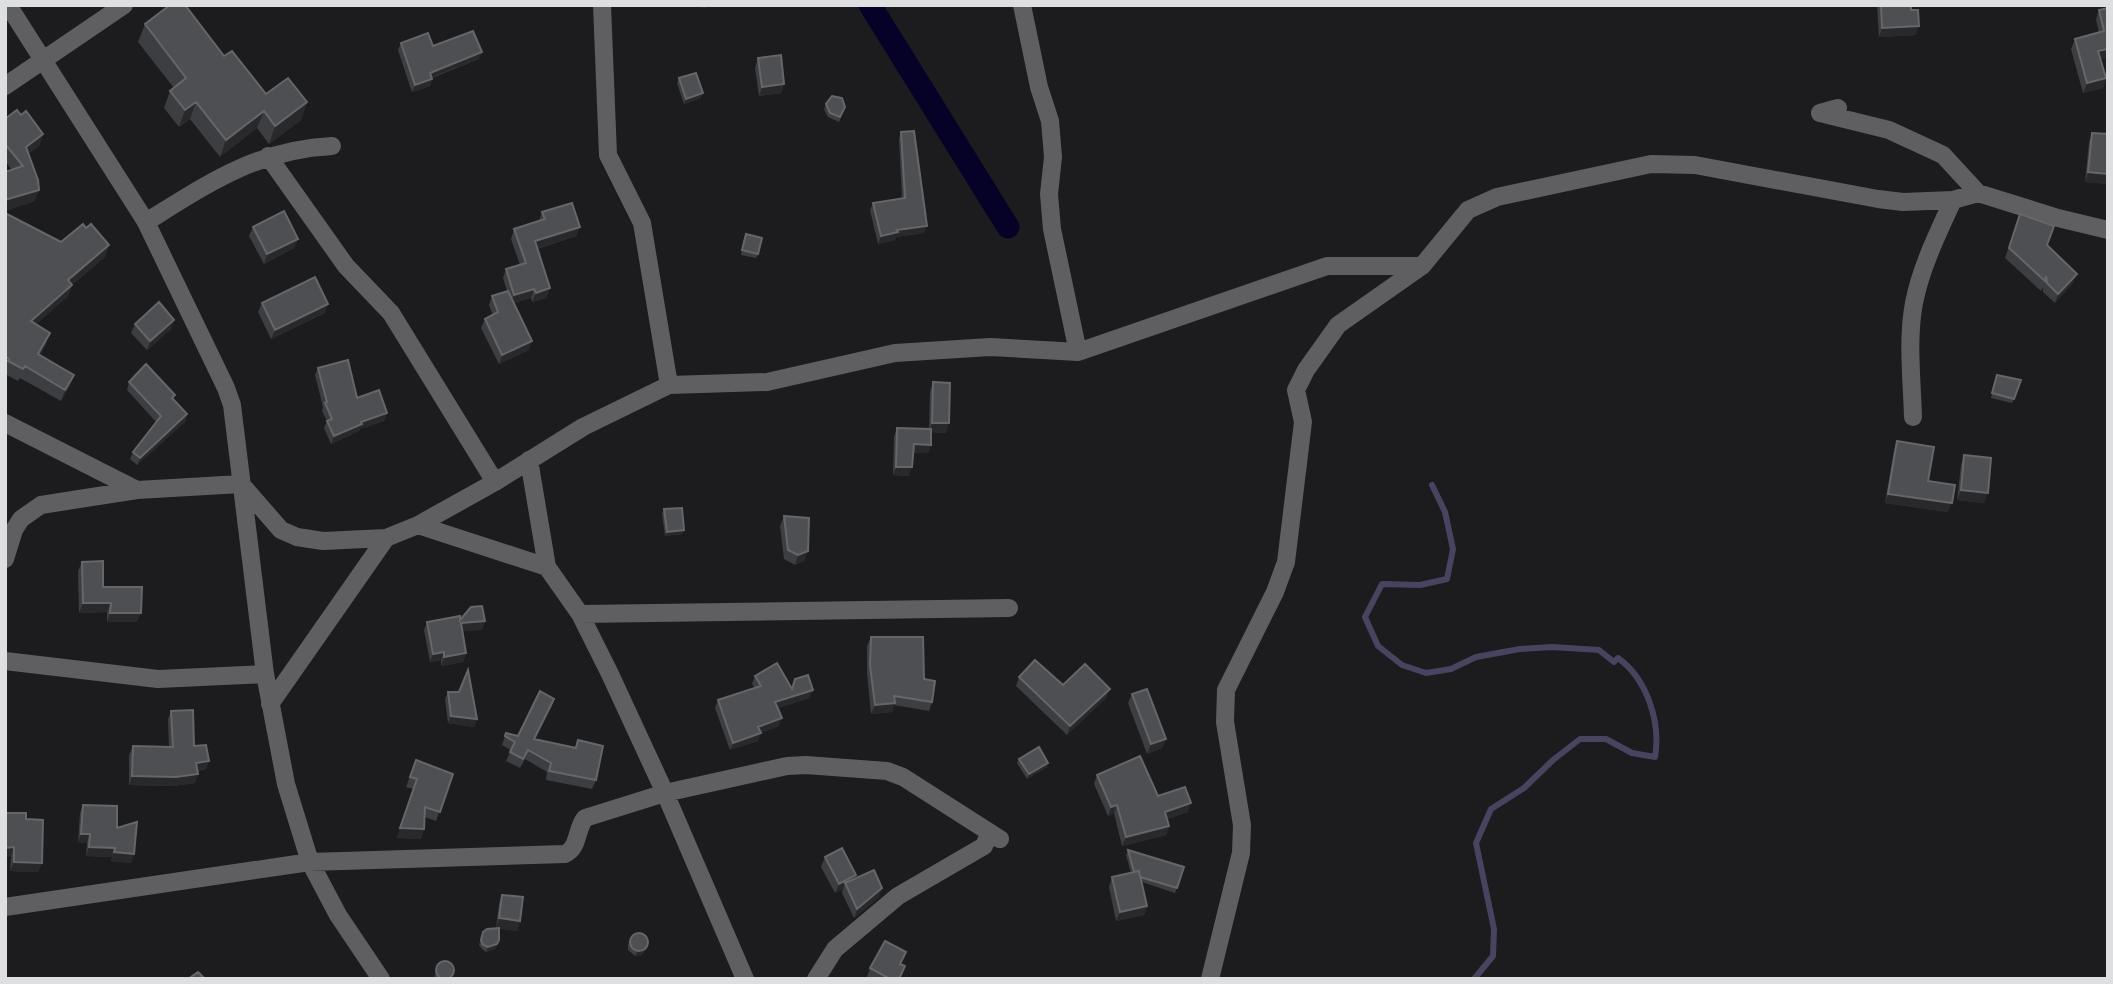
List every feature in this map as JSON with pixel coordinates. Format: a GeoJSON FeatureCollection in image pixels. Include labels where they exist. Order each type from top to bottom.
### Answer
{"type":"FeatureCollection","features":[{"type":"Feature","properties":{"kind":"street"},"geometry":{"type":"LineString","coordinates":[[8,5],[146,222],[226,388],[232,405],[265,674],[286,784],[310,862],[338,915],[381,979]]}},
{"type":"Feature","properties":{"kind":"street"},"geometry":{"type":"LineString","coordinates":[[5,86],[124,5]]}},
{"type":"Feature","properties":{"kind":"street"},"geometry":{"type":"LineString","coordinates":[[602,5],[608,155],[642,223],[669,385]]}},
{"type":"Feature","properties":{"kind":"street"},"geometry":{"type":"LineString","coordinates":[[1022,5],[1039,87],[1050,121],[1053,157],[1049,194],[1052,229],[1078,352]]}},
{"type":"Feature","properties":{"kind":"street"},"geometry":{"type":"LineString","coordinates":[[1838,108],[1820,113],[1889,130],[1943,155],[1978,193],[2057,218],[2108,230]]}},
{"type":"Feature","properties":{"kind":"street"},"geometry":{"type":"LineString","coordinates":[[146,222],[227,172],[268,156],[303,147],[332,146]]}},
{"type":"Feature","properties":{"kind":"street"},"geometry":{"type":"LineString","coordinates":[[268,156],[346,266],[391,313],[495,482]]}},
{"type":"Feature","properties":{"kind":"street"},"geometry":{"type":"LineString","coordinates":[[1210,979],[1241,853],[1242,825],[1225,722],[1226,690],[1275,592],[1286,562],[1303,422],[1296,390],[1306,370],[1338,325],[1422,266],[1468,210],[1497,197],[1651,164],[1695,165],[1903,202],[1953,200],[1978,193]]}},
{"type":"Feature","properties":{"kind":"street"},"geometry":{"type":"LineString","coordinates":[[1913,418],[1910,333],[1914,303],[1928,256],[1953,200]]}},
{"type":"Feature","properties":{"kind":"street"},"geometry":{"type":"LineString","coordinates":[[241,484],[281,530],[297,537],[323,541],[386,538],[418,524],[495,482],[592,423],[669,385],[768,382],[895,353],[990,347],[1078,352],[1326,266],[1422,266]]}},
{"type":"Feature","properties":{"kind":"street"},"geometry":{"type":"LineString","coordinates":[[5,423],[137,490]]}},
{"type":"Feature","properties":{"kind":"street"},"geometry":{"type":"LineString","coordinates":[[529,460],[547,567],[580,614],[665,793],[746,979]]}},
{"type":"Feature","properties":{"kind":"street"},"geometry":{"type":"LineString","coordinates":[[5,559],[14,530],[22,519],[41,505],[137,490],[241,484]]}},
{"type":"Feature","properties":{"kind":"street"},"geometry":{"type":"LineString","coordinates":[[418,524],[547,567]]}},
{"type":"Feature","properties":{"kind":"street"},"geometry":{"type":"LineString","coordinates":[[270,704],[386,538]]}},
{"type":"Feature","properties":{"kind":"street"},"geometry":{"type":"LineString","coordinates":[[580,614],[1009,608]]}},
{"type":"Feature","properties":{"kind":"street"},"geometry":{"type":"LineString","coordinates":[[5,661],[158,680],[265,674]]}},
{"type":"Feature","properties":{"kind":"street"},"geometry":{"type":"LineString","coordinates":[[5,907],[310,862],[565,855],[574,847],[585,818],[665,793],[787,766],[887,771],[920,786],[1000,839],[989,834],[984,846],[898,896],[835,949],[816,979]]}},
{"type":"Feature","properties":{"kind":"building"},"geometry":{"type":"Polygon","coordinates":[[[170,5],[185,5],[224,56],[232,51],[266,94],[288,78],[307,102],[275,126],[264,111],[226,140],[196,102],[185,110],[170,91],[186,78],[145,24],[170,5]]]}},
{"type":"Feature","properties":{"kind":"building"},"geometry":{"type":"Polygon","coordinates":[[[1881,5],[1911,5],[1911,10],[1918,10],[1919,26],[1882,28],[1881,5]]]}},
{"type":"Feature","properties":{"kind":"building"},"geometry":{"type":"Polygon","coordinates":[[[2108,8],[2108,49],[2098,51],[2106,78],[2087,83],[2075,39],[2104,31],[2099,10],[2108,8]]]}},
{"type":"Feature","properties":{"kind":"building"},"geometry":{"type":"Polygon","coordinates":[[[473,31],[482,52],[430,73],[432,79],[415,85],[401,43],[428,33],[433,46],[473,31]]]}},
{"type":"Feature","properties":{"kind":"building"},"geometry":{"type":"Polygon","coordinates":[[[781,55],[784,84],[762,87],[758,58],[781,55]]]}},
{"type":"Feature","properties":{"kind":"building"},"geometry":{"type":"Polygon","coordinates":[[[696,73],[703,93],[686,99],[679,78],[696,73]]]}},
{"type":"Feature","properties":{"kind":"building"},"geometry":{"type":"Polygon","coordinates":[[[832,96],[842,98],[845,107],[840,117],[830,113],[826,104],[832,96]]]}},
{"type":"Feature","properties":{"kind":"building"},"geometry":{"type":"Polygon","coordinates":[[[17,110],[21,115],[26,111],[43,134],[26,147],[39,190],[5,200],[5,172],[23,166],[5,144],[5,119],[17,110]]]}},
{"type":"Feature","properties":{"kind":"building"},"geometry":{"type":"Polygon","coordinates":[[[914,131],[927,226],[897,230],[898,232],[881,236],[873,203],[905,198],[901,132],[914,131]]]}},
{"type":"Feature","properties":{"kind":"building"},"geometry":{"type":"Polygon","coordinates":[[[2092,133],[2108,134],[2108,174],[2088,172],[2092,133]]]}},
{"type":"Feature","properties":{"kind":"building"},"geometry":{"type":"Polygon","coordinates":[[[572,203],[580,227],[535,241],[550,288],[536,293],[534,289],[514,295],[506,269],[526,263],[514,229],[545,219],[542,212],[572,203]]]}},
{"type":"Feature","properties":{"kind":"building"},"geometry":{"type":"Polygon","coordinates":[[[284,211],[298,239],[267,254],[253,227],[284,211]]]}},
{"type":"Feature","properties":{"kind":"building"},"geometry":{"type":"Polygon","coordinates":[[[5,213],[61,242],[83,224],[86,228],[91,224],[109,245],[68,280],[72,285],[31,321],[50,333],[38,354],[74,375],[65,390],[25,366],[23,369],[8,361],[5,356],[5,213]]]}},
{"type":"Feature","properties":{"kind":"building"},"geometry":{"type":"Polygon","coordinates":[[[2020,214],[2054,226],[2047,245],[2077,274],[2058,294],[2047,283],[2046,276],[2045,281],[2009,248],[2020,214]]]}},
{"type":"Feature","properties":{"kind":"building"},"geometry":{"type":"Polygon","coordinates":[[[746,234],[762,238],[758,254],[742,250],[746,234]]]}},
{"type":"Feature","properties":{"kind":"building"},"geometry":{"type":"Polygon","coordinates":[[[315,277],[328,304],[275,330],[262,303],[315,277]]]}},
{"type":"Feature","properties":{"kind":"building"},"geometry":{"type":"Polygon","coordinates":[[[508,291],[532,341],[502,355],[485,319],[498,312],[492,296],[508,291]]]}},
{"type":"Feature","properties":{"kind":"building"},"geometry":{"type":"Polygon","coordinates":[[[159,302],[174,320],[150,341],[135,324],[159,302]]]}},
{"type":"Feature","properties":{"kind":"building"},"geometry":{"type":"Polygon","coordinates":[[[348,360],[357,398],[379,390],[387,413],[334,436],[327,421],[332,419],[325,403],[327,402],[318,368],[348,360]]]}},
{"type":"Feature","properties":{"kind":"building"},"geometry":{"type":"Polygon","coordinates":[[[146,364],[175,395],[172,398],[187,414],[140,458],[133,452],[161,416],[129,382],[146,364]]]}},
{"type":"Feature","properties":{"kind":"building"},"geometry":{"type":"Polygon","coordinates":[[[1997,375],[2021,380],[2014,399],[1992,393],[1997,375]]]}},
{"type":"Feature","properties":{"kind":"building"},"geometry":{"type":"Polygon","coordinates":[[[933,382],[950,383],[949,423],[932,423],[933,382]]]}},
{"type":"Feature","properties":{"kind":"building"},"geometry":{"type":"Polygon","coordinates":[[[897,428],[931,429],[931,445],[914,444],[912,467],[896,467],[897,428]]]}},
{"type":"Feature","properties":{"kind":"building"},"geometry":{"type":"Polygon","coordinates":[[[1897,441],[1934,447],[1928,481],[1955,485],[1952,503],[1888,494],[1897,441]]]}},
{"type":"Feature","properties":{"kind":"building"},"geometry":{"type":"Polygon","coordinates":[[[1964,455],[1991,458],[1988,493],[1961,490],[1964,455]]]}},
{"type":"Feature","properties":{"kind":"building"},"geometry":{"type":"Polygon","coordinates":[[[682,508],[684,530],[667,532],[664,509],[682,508]]]}},
{"type":"Feature","properties":{"kind":"building"},"geometry":{"type":"Polygon","coordinates":[[[784,516],[809,518],[808,551],[798,555],[788,550],[784,516]]]}},
{"type":"Feature","properties":{"kind":"building"},"geometry":{"type":"Polygon","coordinates":[[[103,561],[103,587],[142,587],[141,613],[110,613],[111,603],[83,603],[82,562],[103,561]]]}},
{"type":"Feature","properties":{"kind":"building"},"geometry":{"type":"Polygon","coordinates":[[[482,606],[485,621],[461,623],[466,653],[444,657],[444,652],[433,654],[427,622],[460,616],[460,620],[471,607],[482,606]]]}},
{"type":"Feature","properties":{"kind":"building"},"geometry":{"type":"Polygon","coordinates":[[[871,637],[923,637],[924,679],[935,681],[932,702],[894,696],[895,703],[875,705],[870,665],[871,637]]]}},
{"type":"Feature","properties":{"kind":"building"},"geometry":{"type":"Polygon","coordinates":[[[1035,660],[1063,685],[1085,664],[1110,689],[1070,726],[1019,677],[1035,660]]]}},
{"type":"Feature","properties":{"kind":"building"},"geometry":{"type":"Polygon","coordinates":[[[777,663],[792,689],[795,679],[808,675],[813,690],[775,702],[782,718],[758,727],[761,733],[733,743],[718,700],[761,686],[755,676],[777,663]]]}},
{"type":"Feature","properties":{"kind":"building"},"geometry":{"type":"Polygon","coordinates":[[[468,670],[477,719],[451,716],[448,692],[459,692],[468,670]]]}},
{"type":"Feature","properties":{"kind":"building"},"geometry":{"type":"Polygon","coordinates":[[[1147,689],[1166,739],[1151,744],[1132,694],[1147,689]]]}},
{"type":"Feature","properties":{"kind":"building"},"geometry":{"type":"Polygon","coordinates":[[[540,691],[554,699],[534,739],[576,748],[578,740],[603,746],[596,780],[549,771],[551,763],[528,750],[523,759],[510,752],[515,742],[505,736],[506,733],[518,736],[540,691]]]}},
{"type":"Feature","properties":{"kind":"building"},"geometry":{"type":"Polygon","coordinates":[[[193,710],[194,746],[206,745],[209,761],[196,763],[198,774],[176,777],[132,776],[133,746],[173,747],[171,711],[193,710]]]}},
{"type":"Feature","properties":{"kind":"building"},"geometry":{"type":"Polygon","coordinates":[[[1039,747],[1048,763],[1029,774],[1019,759],[1039,747]]]}},
{"type":"Feature","properties":{"kind":"building"},"geometry":{"type":"Polygon","coordinates":[[[1140,756],[1158,796],[1185,787],[1191,803],[1165,812],[1169,826],[1126,837],[1117,805],[1111,807],[1097,775],[1140,756]]]}},
{"type":"Feature","properties":{"kind":"building"},"geometry":{"type":"Polygon","coordinates":[[[416,760],[453,774],[440,812],[425,807],[424,829],[400,828],[417,779],[410,777],[416,760]]]}},
{"type":"Feature","properties":{"kind":"building"},"geometry":{"type":"Polygon","coordinates":[[[83,805],[117,806],[117,828],[137,822],[134,854],[114,852],[115,848],[89,847],[90,834],[81,834],[83,805]]]}},
{"type":"Feature","properties":{"kind":"building"},"geometry":{"type":"Polygon","coordinates":[[[5,813],[26,813],[26,819],[43,820],[42,863],[14,862],[14,847],[5,848],[5,813]]]}},
{"type":"Feature","properties":{"kind":"building"},"geometry":{"type":"Polygon","coordinates":[[[842,848],[856,875],[839,884],[825,857],[842,848]]]}},
{"type":"Feature","properties":{"kind":"building"},"geometry":{"type":"Polygon","coordinates":[[[1128,850],[1184,867],[1177,888],[1140,877],[1139,871],[1134,872],[1128,850]]]}},
{"type":"Feature","properties":{"kind":"building"},"geometry":{"type":"Polygon","coordinates":[[[874,870],[882,888],[857,909],[845,883],[874,870]]]}},
{"type":"Feature","properties":{"kind":"building"},"geometry":{"type":"Polygon","coordinates":[[[1139,871],[1147,906],[1120,912],[1112,877],[1139,871]]]}},
{"type":"Feature","properties":{"kind":"building"},"geometry":{"type":"Polygon","coordinates":[[[502,895],[523,897],[520,921],[499,918],[502,895]]]}},
{"type":"Feature","properties":{"kind":"building"},"geometry":{"type":"Polygon","coordinates":[[[499,928],[497,944],[488,947],[483,945],[483,932],[499,928]]]}},
{"type":"Feature","properties":{"kind":"building"},"geometry":{"type":"Polygon","coordinates":[[[639,933],[645,936],[648,942],[645,948],[639,951],[633,948],[630,942],[633,936],[639,933]]]}},
{"type":"Feature","properties":{"kind":"building"},"geometry":{"type":"Polygon","coordinates":[[[885,941],[906,952],[900,964],[905,966],[899,979],[890,979],[870,968],[885,941]]]}},
{"type":"Feature","properties":{"kind":"building"},"geometry":{"type":"Polygon","coordinates":[[[445,961],[451,964],[454,970],[451,976],[445,979],[439,976],[436,970],[439,964],[445,961]]]}},
{"type":"Feature","properties":{"kind":"building"},"geometry":{"type":"Polygon","coordinates":[[[198,972],[205,979],[188,979],[198,972]]]}},
{"type":"Feature","properties":{"kind":"waterway"},"geometry":{"type":"LineString","coordinates":[[870,5],[1008,227]]}},
{"type":"Feature","properties":{"kind":"waterway"},"geometry":{"type":"LineString","coordinates":[[1432,485],[1445,512],[1453,549],[1447,579],[1420,585],[1382,584],[1365,617],[1378,646],[1402,665],[1426,673],[1451,669],[1476,657],[1520,649],[1552,647],[1599,650],[1614,662],[1618,658],[1637,677],[1650,702],[1656,730],[1655,757],[1632,753],[1606,739],[1580,739],[1524,788],[1491,809],[1476,843],[1494,929],[1493,956],[1474,979]]}}]}
